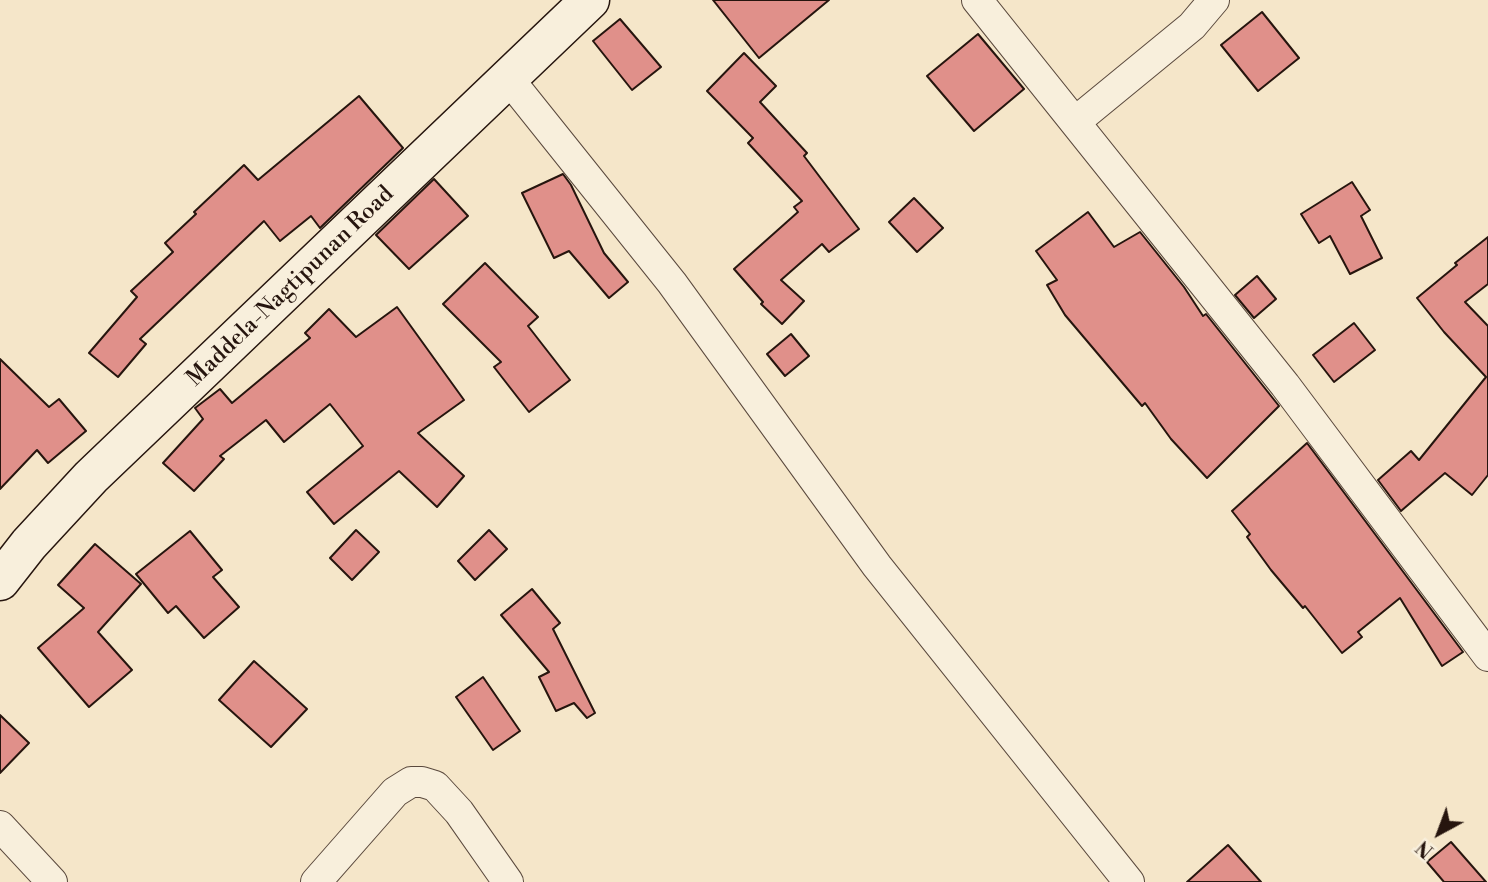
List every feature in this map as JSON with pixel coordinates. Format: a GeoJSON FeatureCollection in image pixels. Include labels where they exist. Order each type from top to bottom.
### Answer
{"type":"FeatureCollection","features":[{"type":"Feature","properties":{"kind":"main road","name":"Maddela-Nagtipunan Road"},"geometry":{"type":"LineString","coordinates":[[0,581],[29,544],[91,477],[590,0]]}},
{"type":"Feature","properties":{"kind":"street"},"geometry":{"type":"LineString","coordinates":[[977,0],[1285,385],[1488,656]]}},
{"type":"Feature","properties":{"kind":"street"},"geometry":{"type":"LineString","coordinates":[[1075,122],[1192,26],[1214,0]]}},
{"type":"Feature","properties":{"kind":"street"},"geometry":{"type":"LineString","coordinates":[[508,78],[671,283],[877,566],[1129,882]]}},
{"type":"Feature","properties":{"kind":"street"},"geometry":{"type":"LineString","coordinates":[[316,882],[395,792],[411,782],[422,782],[435,786],[459,812],[508,882]]}},
{"type":"Feature","properties":{"kind":"street"},"geometry":{"type":"LineString","coordinates":[[0,826],[52,882]]}},
{"type":"Feature","properties":{"kind":"building"},"geometry":{"type":"Polygon","coordinates":[[[713,0],[829,0],[759,58],[713,0]]]}},
{"type":"Feature","properties":{"kind":"building"},"geometry":{"type":"Polygon","coordinates":[[[1262,12],[1299,58],[1258,91],[1221,45],[1262,12]]]}},
{"type":"Feature","properties":{"kind":"building"},"geometry":{"type":"Polygon","coordinates":[[[620,19],[661,67],[632,90],[593,41],[620,19]]]}},
{"type":"Feature","properties":{"kind":"building"},"geometry":{"type":"Polygon","coordinates":[[[978,34],[1024,89],[974,131],[927,76],[978,34]]]}},
{"type":"Feature","properties":{"kind":"building"},"geometry":{"type":"Polygon","coordinates":[[[744,53],[776,86],[760,102],[807,153],[804,156],[859,229],[829,252],[822,244],[781,280],[804,301],[782,324],[761,304],[763,302],[734,269],[798,212],[794,207],[802,201],[748,143],[753,138],[707,91],[744,53]]]}},
{"type":"Feature","properties":{"kind":"building"},"geometry":{"type":"Polygon","coordinates":[[[359,96],[403,148],[320,228],[311,216],[280,241],[264,221],[140,339],[146,344],[118,377],[89,353],[137,297],[131,291],[173,252],[165,243],[196,214],[194,212],[244,165],[258,180],[359,96]]]}},
{"type":"Feature","properties":{"kind":"building"},"geometry":{"type":"Polygon","coordinates":[[[563,174],[604,253],[628,282],[609,298],[569,251],[554,258],[522,193],[563,174]]]}},
{"type":"Feature","properties":{"kind":"building"},"geometry":{"type":"Polygon","coordinates":[[[434,179],[468,216],[409,269],[376,235],[434,179]]]}},
{"type":"Feature","properties":{"kind":"building"},"geometry":{"type":"Polygon","coordinates":[[[1352,182],[1370,210],[1361,216],[1382,258],[1350,274],[1330,236],[1319,243],[1301,214],[1352,182]]]}},
{"type":"Feature","properties":{"kind":"building"},"geometry":{"type":"Polygon","coordinates":[[[914,198],[943,228],[917,252],[889,222],[914,198]]]}},
{"type":"Feature","properties":{"kind":"building"},"geometry":{"type":"Polygon","coordinates":[[[1088,212],[1114,247],[1140,232],[1184,287],[1203,316],[1206,314],[1279,406],[1207,478],[1171,439],[1145,403],[1142,406],[1065,315],[1047,285],[1057,280],[1036,251],[1088,212]]]}},
{"type":"Feature","properties":{"kind":"building"},"geometry":{"type":"Polygon","coordinates":[[[1488,237],[1488,284],[1465,302],[1488,326],[1488,475],[1472,495],[1445,473],[1401,511],[1378,480],[1411,451],[1419,460],[1486,377],[1417,298],[1488,237]]]}},
{"type":"Feature","properties":{"kind":"building"},"geometry":{"type":"Polygon","coordinates":[[[485,263],[538,317],[528,326],[570,380],[529,412],[494,367],[501,362],[443,304],[485,263]]]}},
{"type":"Feature","properties":{"kind":"building"},"geometry":{"type":"Polygon","coordinates":[[[1257,276],[1276,299],[1254,318],[1235,295],[1257,276]]]}},
{"type":"Feature","properties":{"kind":"building"},"geometry":{"type":"Polygon","coordinates":[[[397,307],[464,400],[418,433],[464,476],[437,507],[399,471],[334,524],[307,492],[363,446],[330,404],[284,442],[266,420],[220,456],[224,459],[194,491],[163,463],[203,419],[195,408],[220,389],[232,403],[310,338],[305,333],[329,309],[356,337],[397,307]]]}},
{"type":"Feature","properties":{"kind":"building"},"geometry":{"type":"Polygon","coordinates":[[[1354,323],[1375,350],[1334,382],[1313,355],[1354,323]]]}},
{"type":"Feature","properties":{"kind":"building"},"geometry":{"type":"Polygon","coordinates":[[[791,334],[809,356],[785,376],[767,354],[791,334]]]}},
{"type":"Feature","properties":{"kind":"building"},"geometry":{"type":"Polygon","coordinates":[[[0,359],[49,407],[59,399],[86,431],[48,463],[37,450],[0,489],[0,359]]]}},
{"type":"Feature","properties":{"kind":"building"},"geometry":{"type":"Polygon","coordinates":[[[1307,443],[1463,652],[1442,666],[1400,598],[1358,632],[1362,637],[1342,653],[1305,606],[1303,608],[1271,570],[1247,537],[1250,534],[1232,511],[1307,443]]]}},
{"type":"Feature","properties":{"kind":"building"},"geometry":{"type":"Polygon","coordinates":[[[356,530],[379,552],[352,580],[330,558],[356,530]]]}},
{"type":"Feature","properties":{"kind":"building"},"geometry":{"type":"Polygon","coordinates":[[[489,530],[507,549],[475,580],[458,561],[489,530]]]}},
{"type":"Feature","properties":{"kind":"building"},"geometry":{"type":"Polygon","coordinates":[[[190,531],[222,570],[213,577],[239,607],[204,638],[176,606],[168,613],[136,574],[190,531]]]}},
{"type":"Feature","properties":{"kind":"building"},"geometry":{"type":"Polygon","coordinates":[[[95,544],[141,584],[98,632],[132,670],[89,707],[38,648],[84,608],[58,585],[95,544]]]}},
{"type":"Feature","properties":{"kind":"building"},"geometry":{"type":"Polygon","coordinates":[[[532,589],[560,623],[553,629],[595,713],[587,718],[574,703],[556,711],[539,677],[549,672],[501,615],[532,589]]]}},
{"type":"Feature","properties":{"kind":"building"},"geometry":{"type":"Polygon","coordinates":[[[254,661],[307,709],[271,747],[219,700],[254,661]]]}},
{"type":"Feature","properties":{"kind":"building"},"geometry":{"type":"Polygon","coordinates":[[[483,677],[520,731],[493,750],[456,697],[483,677]]]}},
{"type":"Feature","properties":{"kind":"building"},"geometry":{"type":"Polygon","coordinates":[[[0,715],[29,743],[0,773],[0,715]]]}},
{"type":"Feature","properties":{"kind":"building"},"geometry":{"type":"Polygon","coordinates":[[[1451,842],[1486,882],[1444,882],[1427,862],[1451,842]]]}},
{"type":"Feature","properties":{"kind":"building"},"geometry":{"type":"Polygon","coordinates":[[[1228,845],[1261,882],[1187,882],[1228,845]]]}}]}
